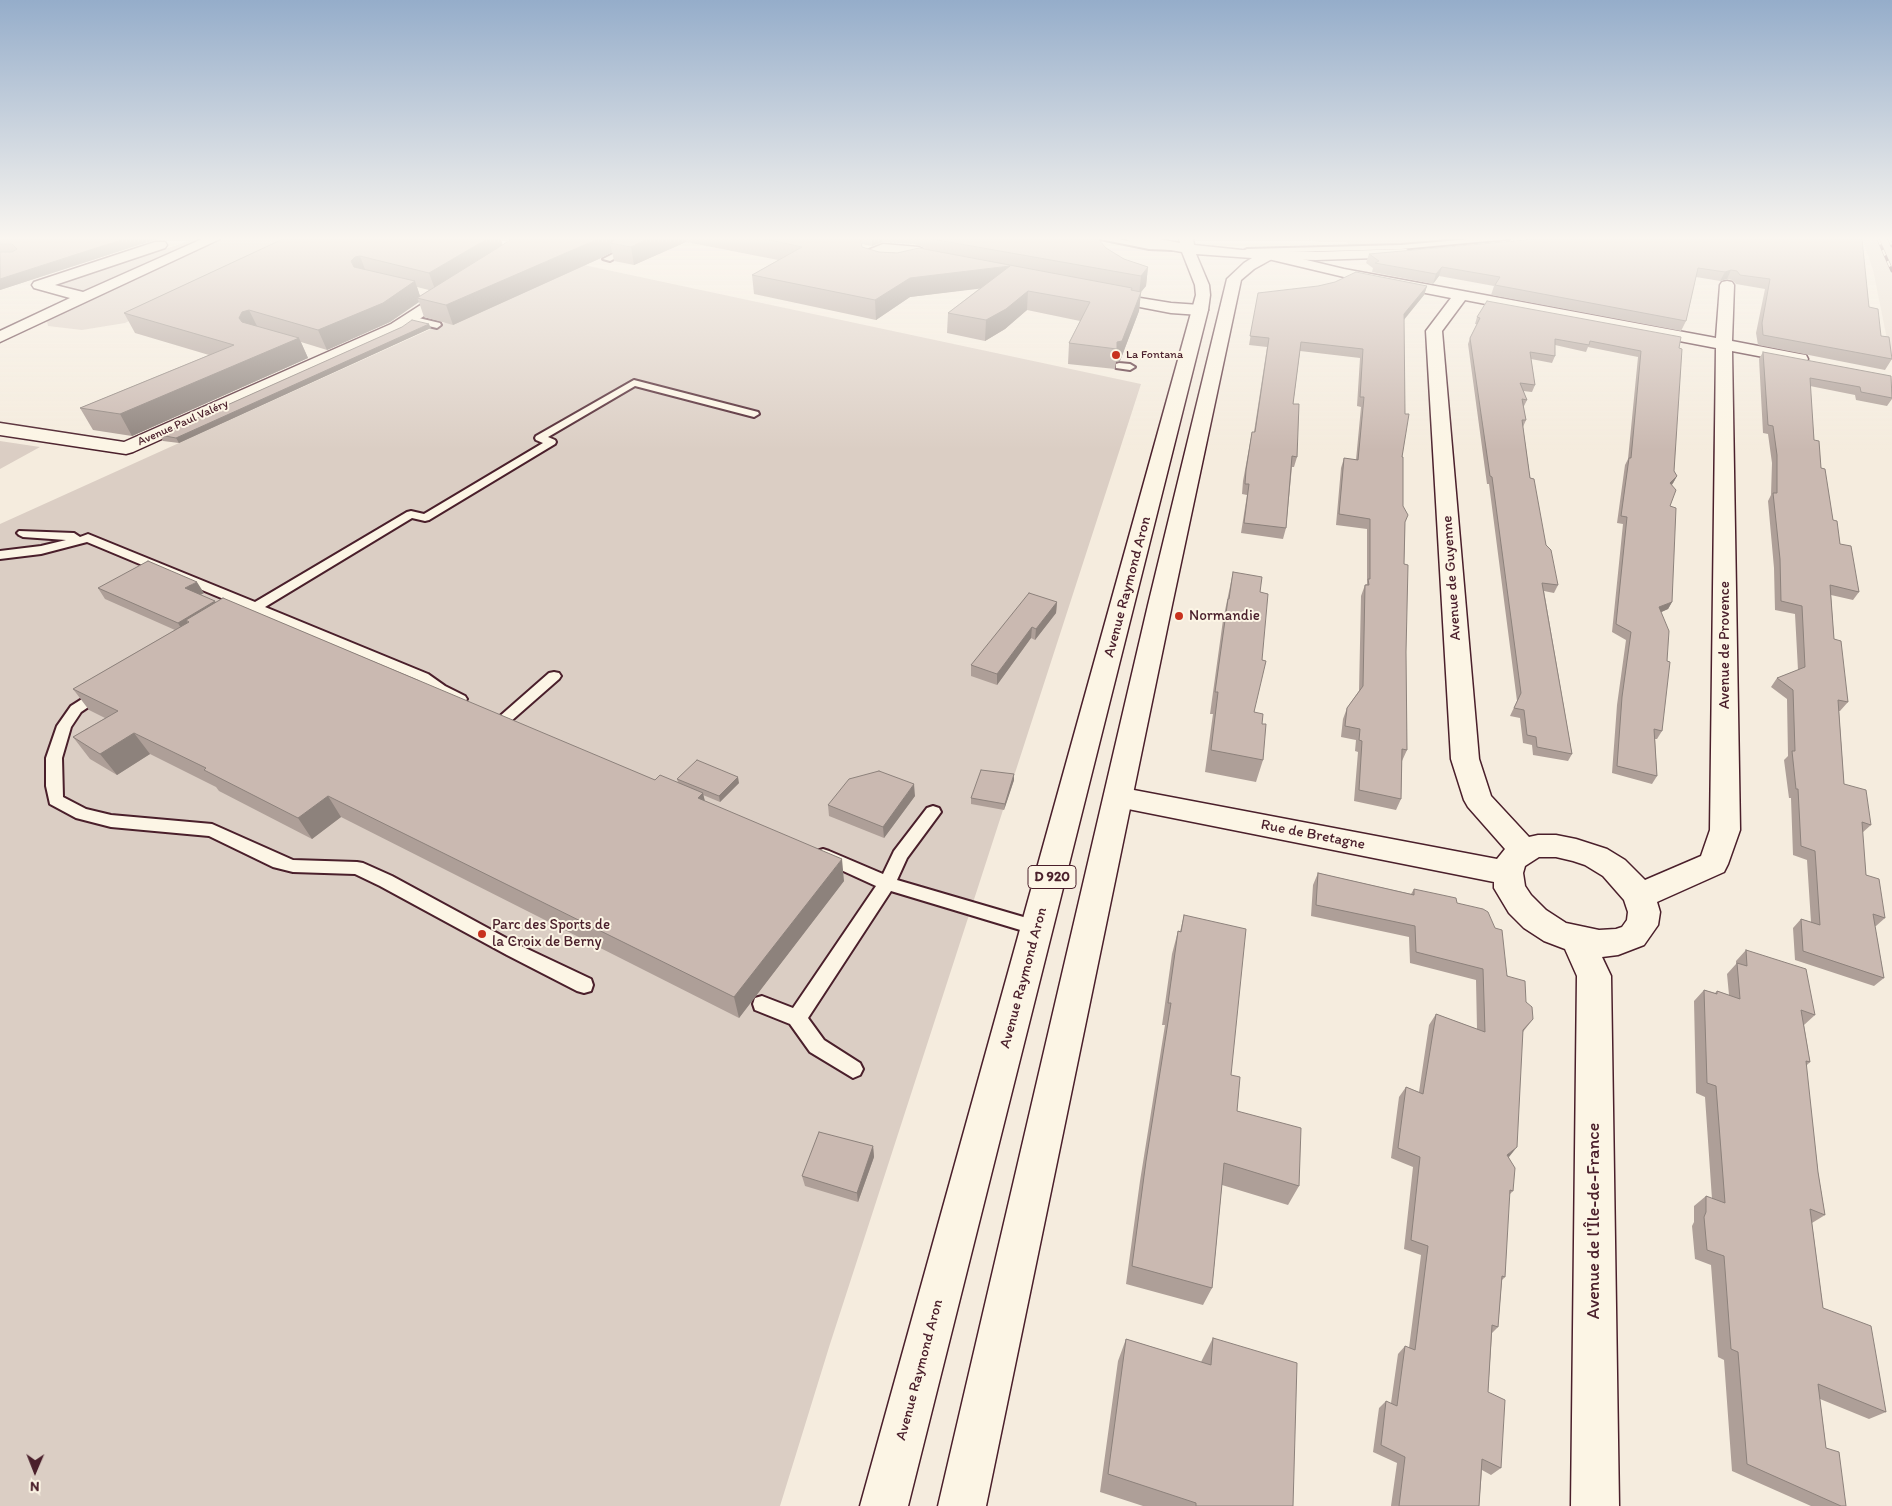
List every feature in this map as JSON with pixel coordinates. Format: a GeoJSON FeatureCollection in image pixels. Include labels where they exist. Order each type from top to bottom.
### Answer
{"type":"FeatureCollection","features":[{"type":"Feature","properties":{"kind":"street"},"geometry":{"type":"LineString","coordinates":[[0,337],[58,309]]}},
{"type":"Feature","properties":{"kind":"street","name":"Avenue Paul Valéry"},"geometry":{"type":"LineString","coordinates":[[0,430],[126,448],[397,327],[424,309]]}},
{"type":"Feature","properties":{"kind":"street"},"geometry":{"type":"LineString","coordinates":[[1190,309],[1200,310]]}},
{"type":"Feature","properties":{"kind":"street"},"geometry":{"type":"LineString","coordinates":[[962,1506],[1227,309]]}},
{"type":"Feature","properties":{"kind":"street","name":"Avenue de Guyenne"},"geometry":{"type":"LineString","coordinates":[[1450,309],[1434,331],[1465,759],[1478,800],[1516,862]]}},
{"type":"Feature","properties":{"kind":"street"},"geometry":{"type":"LineString","coordinates":[[1537,309],[1817,363]]}},
{"type":"Feature","properties":{"kind":"street","name":"Avenue de Provence"},"geometry":{"type":"LineString","coordinates":[[1639,896],[1713,864],[1725,830],[1724,344],[1726,309]]}},
{"type":"Feature","properties":{"kind":"street","name":"Avenue Raymond Aron"},"geometry":{"type":"LineString","coordinates":[[884,1506],[1200,310]]}},
{"type":"Feature","properties":{"kind":"street"},"geometry":{"type":"LineString","coordinates":[[301,350],[329,358]]}},
{"type":"Feature","properties":{"kind":"street","name":"Rue de Bretagne"},"geometry":{"type":"LineString","coordinates":[[1118,797],[1516,862]]}},
{"type":"Feature","properties":{"kind":"street"},"geometry":{"type":"LineString","coordinates":[[1538,846],[1556,846],[1589,855],[1614,868],[1629,882],[1639,896],[1644,912],[1642,925],[1633,936],[1618,942],[1599,944],[1577,940],[1555,932],[1535,919],[1520,904],[1510,888],[1516,862],[1538,846]]}},
{"type":"Feature","properties":{"kind":"street","name":"Avenue de l'Île-de-France"},"geometry":{"type":"LineString","coordinates":[[1577,940],[1594,976],[1595,1506]]}},
{"type":"Feature","properties":{"kind":"lane"},"geometry":{"type":"LineString","coordinates":[[410,319],[438,326]]}},
{"type":"Feature","properties":{"kind":"lane"},"geometry":{"type":"LineString","coordinates":[[1119,366],[1130,367]]}},
{"type":"Feature","properties":{"kind":"lane"},"geometry":{"type":"LineString","coordinates":[[232,614],[252,606],[411,514],[425,518],[551,442],[540,438],[634,383],[754,414]]}},
{"type":"Feature","properties":{"kind":"lane"},"geometry":{"type":"LineString","coordinates":[[23,533],[88,538],[423,676],[440,689],[470,704]]}},
{"type":"Feature","properties":{"kind":"lane"},"geometry":{"type":"LineString","coordinates":[[0,555],[41,550],[88,538]]}},
{"type":"Feature","properties":{"kind":"lane"},"geometry":{"type":"LineString","coordinates":[[522,726],[500,717],[554,676]]}},
{"type":"Feature","properties":{"kind":"lane"},"geometry":{"type":"LineString","coordinates":[[111,686],[76,709],[64,726],[54,758],[56,800],[82,814],[111,821],[212,830],[245,847],[293,866],[356,868],[386,881],[513,950],[584,985]]}},
{"type":"Feature","properties":{"kind":"lane"},"geometry":{"type":"LineString","coordinates":[[797,1018],[887,883],[900,855],[933,812]]}},
{"type":"Feature","properties":{"kind":"lane"},"geometry":{"type":"LineString","coordinates":[[809,849],[887,883],[1037,928]]}},
{"type":"Feature","properties":{"kind":"lane"},"geometry":{"type":"LineString","coordinates":[[762,1004],[797,1018],[817,1046],[853,1069]]}},
{"type":"Feature","properties":{"kind":"shaded area"},"geometry":{"type":"Polygon","coordinates":[[[68,309],[152,309],[125,323],[82,330],[48,326],[47,321],[68,309]]]}},
{"type":"Feature","properties":{"kind":"shaded area","name":"Parc des Sports de la Croix de Berny"},"geometry":{"type":"Polygon","coordinates":[[[475,309],[791,309],[1141,384],[830,1344],[780,1506],[0,1506],[0,524],[475,309]]]}},
{"type":"Feature","properties":{"kind":"shaded area"},"geometry":{"type":"Polygon","coordinates":[[[1881,309],[1892,309],[1892,353],[1889,349],[1881,309]]]}},
{"type":"Feature","properties":{"kind":"shaded area"},"geometry":{"type":"Polygon","coordinates":[[[0,441],[40,447],[0,469],[0,441]]]}},
{"type":"Feature","properties":{"kind":"building"},"geometry":{"type":"Polygon","coordinates":[[[132,309],[368,309],[318,330],[249,310],[242,312],[239,318],[242,322],[299,338],[120,414],[80,408],[234,345],[124,313],[132,309]]]}},
{"type":"Feature","properties":{"kind":"building"},"geometry":{"type":"Polygon","coordinates":[[[953,309],[1005,309],[986,320],[948,313],[953,309]]]}},
{"type":"Feature","properties":{"kind":"building"},"geometry":{"type":"Polygon","coordinates":[[[1086,309],[1134,309],[1122,341],[1117,342],[1117,349],[1069,343],[1086,309]]]}},
{"type":"Feature","properties":{"kind":"building"},"geometry":{"type":"Polygon","coordinates":[[[1255,309],[1408,309],[1404,314],[1405,414],[1409,414],[1402,457],[1403,506],[1408,515],[1405,522],[1404,564],[1408,565],[1406,652],[1407,750],[1402,749],[1401,799],[1359,790],[1362,741],[1359,740],[1360,729],[1345,726],[1347,708],[1363,686],[1365,585],[1369,585],[1368,579],[1370,579],[1370,519],[1339,514],[1344,458],[1358,460],[1364,397],[1360,397],[1363,349],[1301,342],[1293,404],[1299,404],[1297,457],[1292,456],[1286,528],[1244,523],[1249,484],[1245,484],[1246,470],[1252,432],[1255,432],[1269,338],[1250,336],[1255,309]]]}},
{"type":"Feature","properties":{"kind":"building"},"geometry":{"type":"Polygon","coordinates":[[[1482,309],[1532,309],[1681,337],[1679,348],[1682,349],[1674,471],[1677,476],[1670,483],[1676,490],[1670,506],[1676,508],[1672,602],[1659,607],[1669,631],[1667,661],[1670,662],[1662,731],[1654,729],[1657,776],[1617,766],[1622,697],[1631,632],[1616,624],[1627,517],[1621,516],[1629,458],[1631,458],[1641,351],[1590,341],[1589,345],[1555,339],[1555,356],[1530,352],[1535,385],[1520,383],[1527,400],[1522,399],[1526,420],[1522,420],[1530,478],[1534,479],[1546,545],[1551,550],[1558,585],[1542,583],[1572,754],[1537,747],[1536,737],[1527,735],[1524,710],[1514,708],[1521,693],[1492,477],[1490,476],[1470,338],[1480,318],[1477,317],[1482,309]]]}},
{"type":"Feature","properties":{"kind":"building"},"geometry":{"type":"Polygon","coordinates":[[[1624,309],[1689,309],[1686,321],[1624,309]]]}},
{"type":"Feature","properties":{"kind":"building"},"geometry":{"type":"Polygon","coordinates":[[[1764,309],[1878,309],[1881,336],[1889,337],[1892,359],[1763,335],[1762,323],[1764,309]]]}},
{"type":"Feature","properties":{"kind":"building"},"geometry":{"type":"Polygon","coordinates":[[[412,320],[429,324],[176,438],[160,435],[402,327],[412,320]]]}},
{"type":"Feature","properties":{"kind":"building"},"geometry":{"type":"Polygon","coordinates":[[[1763,352],[1891,376],[1892,398],[1861,392],[1860,387],[1810,378],[1814,440],[1819,441],[1821,468],[1825,469],[1833,520],[1837,521],[1840,544],[1851,546],[1859,592],[1830,585],[1834,639],[1841,641],[1848,702],[1838,700],[1844,784],[1866,790],[1871,825],[1862,822],[1866,875],[1879,879],[1885,918],[1873,914],[1884,978],[1803,951],[1801,919],[1820,925],[1815,851],[1801,846],[1798,789],[1796,789],[1792,751],[1795,751],[1793,690],[1777,678],[1805,667],[1802,606],[1781,601],[1780,559],[1773,493],[1777,493],[1777,455],[1773,426],[1768,425],[1763,352]]]}},
{"type":"Feature","properties":{"kind":"building"},"geometry":{"type":"Polygon","coordinates":[[[148,561],[197,582],[185,588],[215,601],[178,623],[98,588],[148,561]]]}},
{"type":"Feature","properties":{"kind":"building"},"geometry":{"type":"Polygon","coordinates":[[[1233,572],[1262,577],[1260,592],[1268,594],[1262,660],[1266,661],[1254,712],[1263,714],[1262,724],[1266,724],[1263,760],[1211,750],[1218,692],[1215,692],[1233,572]]]}},
{"type":"Feature","properties":{"kind":"building"},"geometry":{"type":"Polygon","coordinates":[[[1029,593],[1057,602],[1036,629],[1032,627],[997,674],[971,665],[1029,593]]]}},
{"type":"Feature","properties":{"kind":"building"},"geometry":{"type":"Polygon","coordinates":[[[223,598],[655,780],[660,775],[703,793],[698,798],[842,859],[734,997],[328,796],[298,818],[204,770],[206,768],[134,733],[100,754],[73,737],[118,711],[73,689],[189,622],[186,620],[223,598]]]}},
{"type":"Feature","properties":{"kind":"building"},"geometry":{"type":"Polygon","coordinates":[[[697,760],[738,777],[719,796],[677,779],[697,760]]]}},
{"type":"Feature","properties":{"kind":"building"},"geometry":{"type":"Polygon","coordinates":[[[981,770],[1014,774],[1005,804],[971,798],[981,770]]]}},
{"type":"Feature","properties":{"kind":"building"},"geometry":{"type":"Polygon","coordinates":[[[879,771],[914,784],[883,827],[828,805],[849,779],[879,771]]]}},
{"type":"Feature","properties":{"kind":"building"},"geometry":{"type":"Polygon","coordinates":[[[1318,873],[1414,895],[1414,889],[1456,898],[1457,903],[1488,912],[1495,928],[1502,930],[1507,976],[1525,981],[1526,1002],[1532,1007],[1533,1019],[1523,1030],[1517,1147],[1507,1155],[1515,1168],[1513,1191],[1510,1190],[1505,1277],[1502,1276],[1498,1327],[1492,1325],[1488,1392],[1505,1400],[1501,1468],[1482,1459],[1479,1506],[1399,1506],[1405,1457],[1381,1445],[1386,1401],[1397,1406],[1405,1346],[1415,1350],[1428,1246],[1411,1240],[1420,1157],[1398,1148],[1406,1087],[1423,1094],[1436,1014],[1485,1032],[1483,969],[1416,952],[1415,926],[1316,905],[1318,873]]]}},
{"type":"Feature","properties":{"kind":"building"},"geometry":{"type":"Polygon","coordinates":[[[1184,915],[1246,929],[1231,1075],[1240,1077],[1237,1111],[1301,1128],[1299,1186],[1224,1163],[1212,1288],[1132,1266],[1146,1161],[1171,1003],[1168,1003],[1178,931],[1181,932],[1184,915]]]}},
{"type":"Feature","properties":{"kind":"building"},"geometry":{"type":"Polygon","coordinates":[[[1746,950],[1806,969],[1815,1015],[1801,1010],[1810,1062],[1806,1061],[1818,1172],[1825,1215],[1810,1209],[1823,1308],[1871,1326],[1886,1412],[1818,1384],[1826,1448],[1839,1452],[1846,1506],[1841,1506],[1747,1464],[1738,1352],[1731,1349],[1724,1256],[1707,1250],[1704,1217],[1706,1212],[1706,1196],[1725,1203],[1716,1086],[1707,1083],[1704,990],[1717,994],[1717,991],[1740,999],[1737,963],[1747,966],[1746,950]]]}},
{"type":"Feature","properties":{"kind":"building"},"geometry":{"type":"Polygon","coordinates":[[[819,1132],[873,1146],[857,1193],[802,1176],[819,1132]]]}},
{"type":"Feature","properties":{"kind":"building"},"geometry":{"type":"Polygon","coordinates":[[[1213,1338],[1297,1363],[1293,1506],[1196,1506],[1196,1503],[1108,1474],[1126,1339],[1211,1365],[1213,1338]]]}},
{"type":"Feature","properties":{"kind":"place","name":"La Fontana"},"geometry":{"type":"Point","coordinates":[1116,355]}},
{"type":"Feature","properties":{"kind":"place","name":"Normandie"},"geometry":{"type":"Point","coordinates":[1179,616]}},
{"type":"Feature","properties":{"kind":"place","name":"Parc des Sports de la Croix de Berny"},"geometry":{"type":"Point","coordinates":[482,934]}}]}
